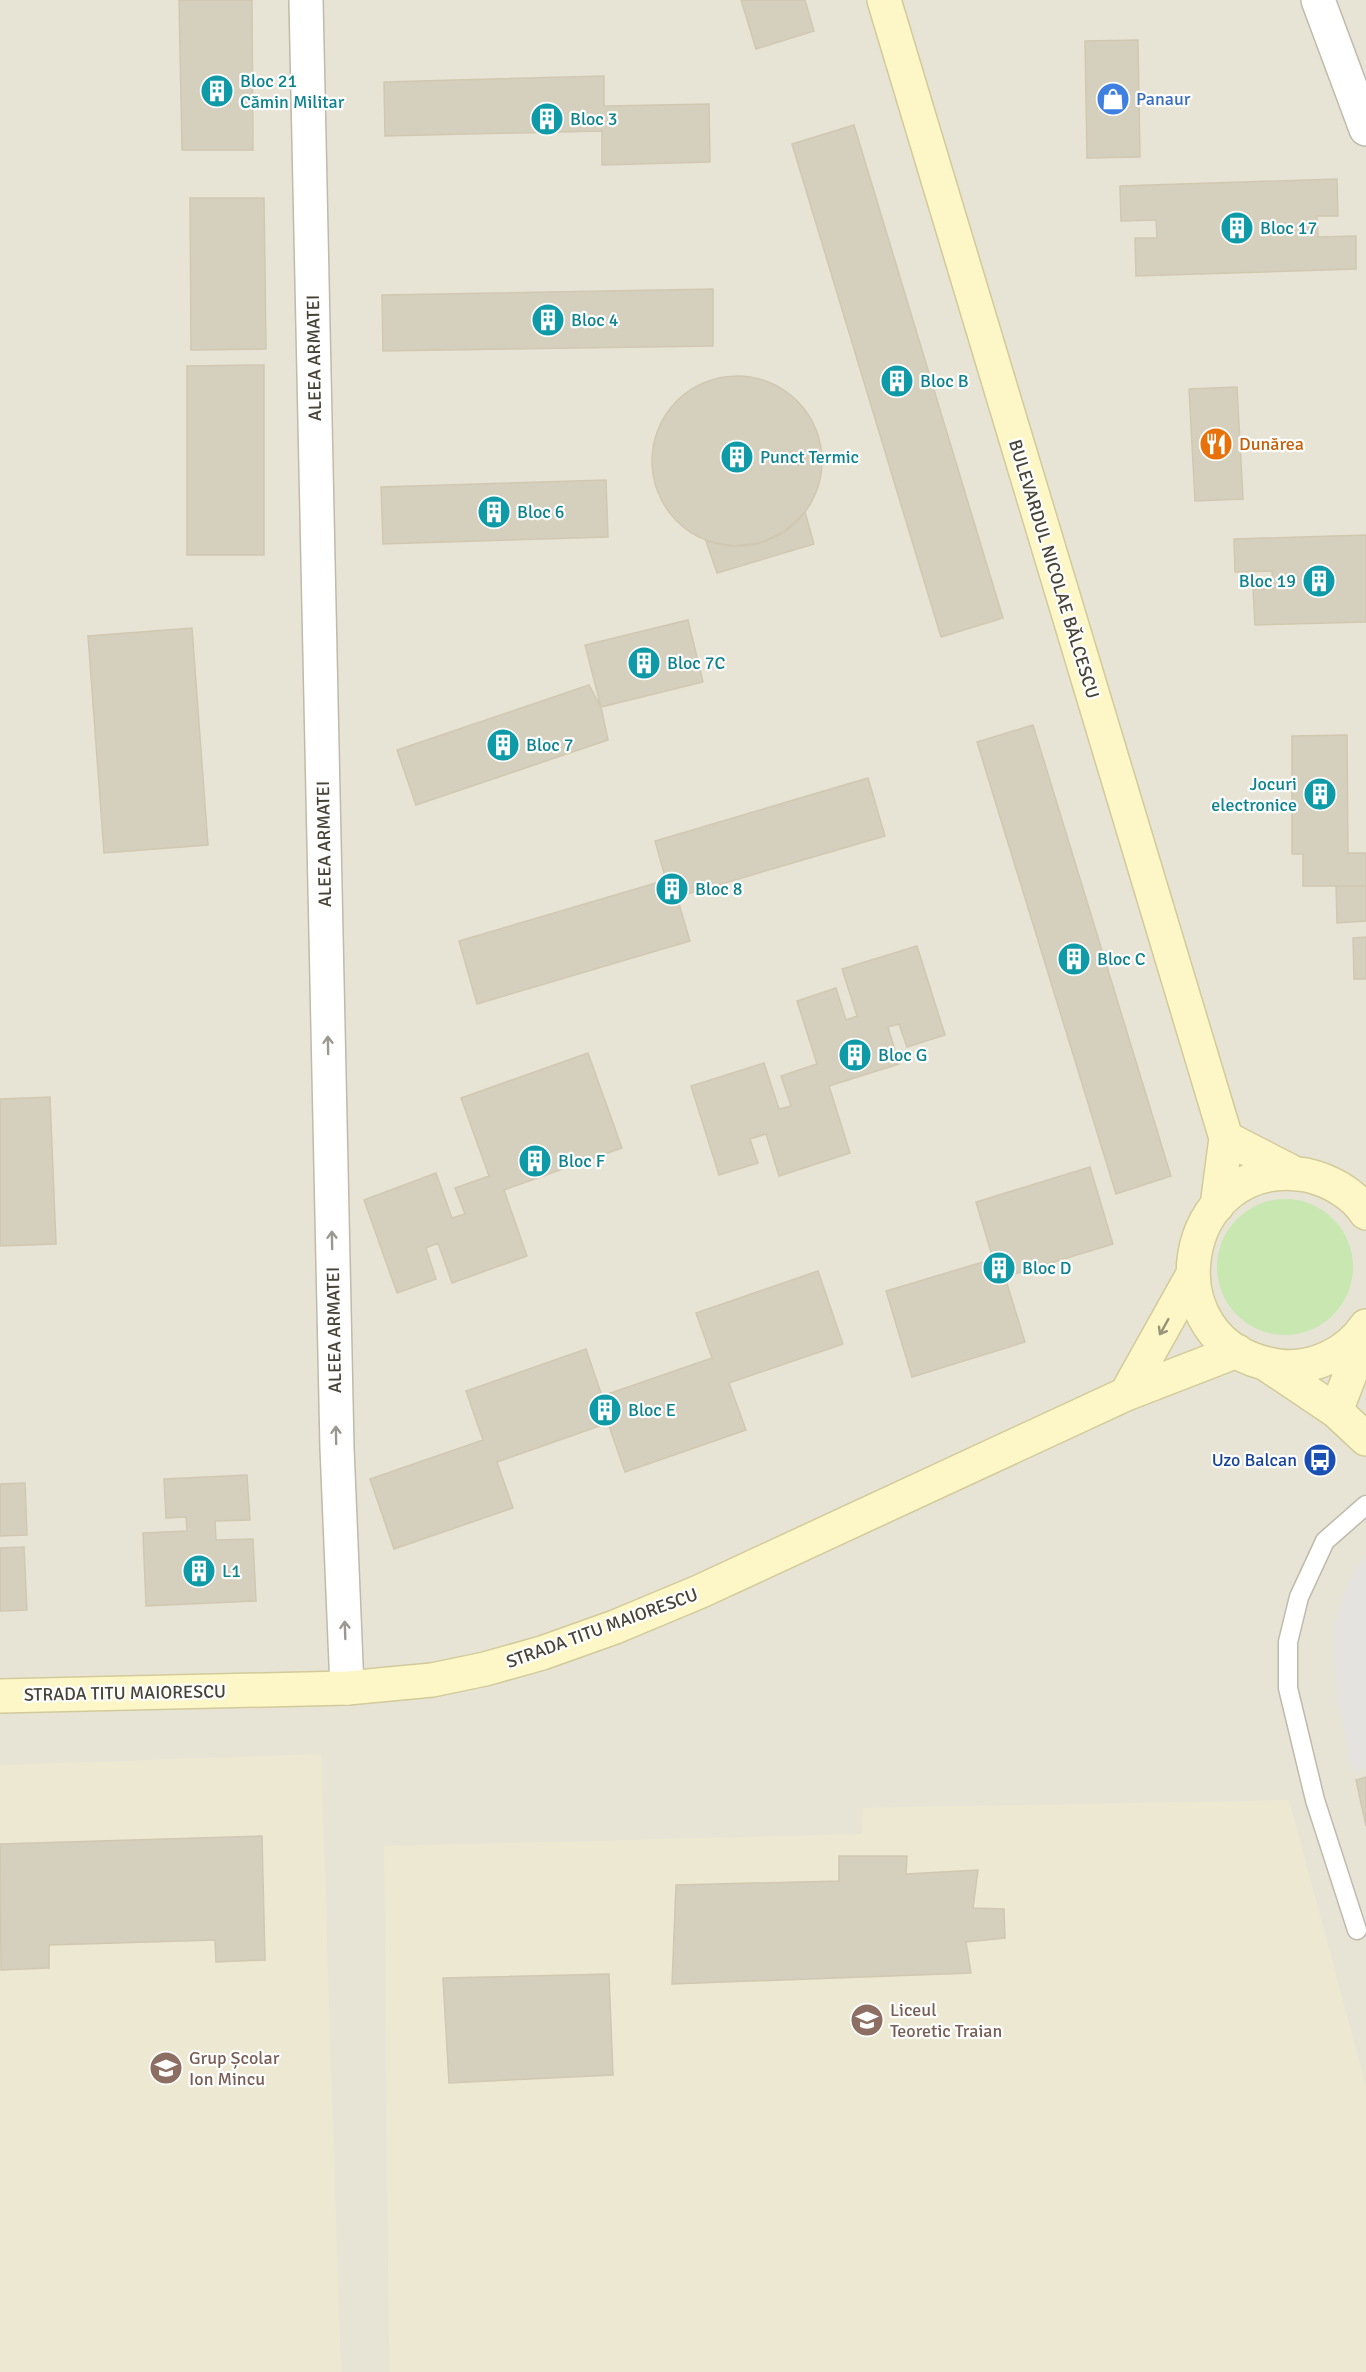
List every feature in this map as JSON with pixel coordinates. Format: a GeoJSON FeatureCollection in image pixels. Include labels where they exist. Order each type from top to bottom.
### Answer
{"type":"FeatureCollection","features":[{"type":"Feature","properties":{"kind":"main road","name":"BULEVARDUL NICOLAE BĂLCESCU"},"geometry":{"type":"LineString","coordinates":[[884,0],[1226,1138]]}},
{"type":"Feature","properties":{"kind":"main road"},"geometry":{"type":"LineString","coordinates":[[1217,1206],[1226,1138],[1296,1174]]}},
{"type":"Feature","properties":{"kind":"main road"},"geometry":{"type":"LineString","coordinates":[[1365,1210],[1333,1184],[1315,1177],[1296,1174],[1261,1177],[1229,1194],[1206,1221],[1193,1257],[1192,1276],[1201,1311],[1210,1327],[1222,1340],[1336,1411],[1366,1439]]}},
{"type":"Feature","properties":{"kind":"main road"},"geometry":{"type":"LineString","coordinates":[[1126,1394],[1192,1276]]}},
{"type":"Feature","properties":{"kind":"main road"},"geometry":{"type":"LineString","coordinates":[[1251,1358],[1292,1366],[1318,1362],[1349,1345],[1366,1326]]}},
{"type":"Feature","properties":{"kind":"main road"},"geometry":{"type":"LineString","coordinates":[[1336,1411],[1366,1333]]}},
{"type":"Feature","properties":{"kind":"main road","name":"STRADA TITU MAIORESCU"},"geometry":{"type":"LineString","coordinates":[[0,1696],[347,1688],[432,1680],[485,1669],[542,1653],[615,1627],[702,1591],[1126,1394],[1251,1358]]}},
{"type":"Feature","properties":{"kind":"street","name":"ALEEA ARMATEI"},"geometry":{"type":"LineString","coordinates":[[306,0],[336,1436],[347,1688]]}},
{"type":"Feature","properties":{"kind":"street"},"geometry":{"type":"LineString","coordinates":[[1318,0],[1366,129]]}},
{"type":"Feature","properties":{"kind":"lane"},"geometry":{"type":"LineString","coordinates":[[1357,1930],[1315,1800],[1288,1688],[1288,1642],[1299,1597],[1325,1541],[1366,1505]]}},
{"type":"Feature","properties":{"kind":"shaded area"},"geometry":{"type":"Polygon","coordinates":[[[0,0],[1366,0],[1366,2372],[0,2372],[0,0]]]}},
{"type":"Feature","properties":{"kind":"shaded area"},"geometry":{"type":"Polygon","coordinates":[[[1366,1553],[1366,1768],[1353,1773],[1338,1701],[1334,1666],[1335,1624],[1347,1586],[1366,1553]]]}},
{"type":"Feature","properties":{"kind":"shaded area","name":"Grup Școlar Ion Mincu"},"geometry":{"type":"Polygon","coordinates":[[[321,1754],[341,2372],[0,2372],[0,1765],[321,1754]]]}},
{"type":"Feature","properties":{"kind":"shaded area","name":"Liceul Teoretic Traian"},"geometry":{"type":"Polygon","coordinates":[[[1289,1800],[1366,2086],[1366,2372],[389,2372],[384,1846],[862,1834],[863,1808],[1289,1800]]]}},
{"type":"Feature","properties":{"kind":"green space"},"geometry":{"type":"Polygon","coordinates":[[[1285,1199],[1311,1204],[1323,1210],[1333,1219],[1342,1229],[1348,1241],[1353,1267],[1348,1293],[1342,1305],[1333,1315],[1323,1324],[1311,1330],[1285,1335],[1259,1330],[1247,1324],[1237,1315],[1228,1305],[1222,1293],[1217,1267],[1222,1241],[1228,1229],[1237,1219],[1247,1210],[1259,1204],[1285,1199]]]}},
{"type":"Feature","properties":{"kind":"building","name":"Bloc 21 Cămin Militar"},"geometry":{"type":"Polygon","coordinates":[[[179,0],[252,0],[253,150],[182,150],[179,0]]]}},
{"type":"Feature","properties":{"kind":"building"},"geometry":{"type":"Polygon","coordinates":[[[741,0],[805,0],[814,31],[756,49],[741,0]]]}},
{"type":"Feature","properties":{"kind":"building","name":"Panaur"},"geometry":{"type":"Polygon","coordinates":[[[1138,40],[1140,157],[1087,158],[1085,41],[1138,40]]]}},
{"type":"Feature","properties":{"kind":"building","name":"Bloc 3"},"geometry":{"type":"Polygon","coordinates":[[[604,76],[604,106],[709,104],[710,162],[602,165],[602,131],[385,136],[384,82],[604,76]]]}},
{"type":"Feature","properties":{"kind":"building","name":"Bloc B"},"geometry":{"type":"Polygon","coordinates":[[[854,125],[1003,618],[941,637],[792,144],[854,125]]]}},
{"type":"Feature","properties":{"kind":"building","name":"Bloc 17"},"geometry":{"type":"Polygon","coordinates":[[[1337,179],[1338,216],[1317,216],[1318,237],[1356,236],[1356,269],[1136,276],[1135,238],[1157,238],[1156,220],[1121,221],[1120,186],[1337,179]]]}},
{"type":"Feature","properties":{"kind":"building"},"geometry":{"type":"Polygon","coordinates":[[[190,198],[264,198],[266,349],[191,350],[190,198]]]}},
{"type":"Feature","properties":{"kind":"building","name":"Bloc 4"},"geometry":{"type":"Polygon","coordinates":[[[713,289],[713,346],[383,351],[382,295],[713,289]]]}},
{"type":"Feature","properties":{"kind":"building"},"geometry":{"type":"Polygon","coordinates":[[[264,365],[264,555],[187,555],[187,366],[264,365]]]}},
{"type":"Feature","properties":{"kind":"building","name":"Punct Termic"},"geometry":{"type":"Polygon","coordinates":[[[737,376],[769,383],[797,401],[815,429],[822,461],[815,493],[797,521],[769,539],[737,546],[705,539],[677,521],[659,493],[652,461],[659,429],[677,401],[705,383],[737,376]]]}},
{"type":"Feature","properties":{"kind":"building","name":"Dunărea"},"geometry":{"type":"Polygon","coordinates":[[[1237,387],[1243,499],[1195,501],[1189,389],[1237,387]]]}},
{"type":"Feature","properties":{"kind":"building","name":"Bloc 6"},"geometry":{"type":"Polygon","coordinates":[[[606,480],[608,537],[383,544],[381,487],[606,480]]]}},
{"type":"Feature","properties":{"kind":"building"},"geometry":{"type":"Polygon","coordinates":[[[805,512],[814,544],[717,573],[706,541],[733,546],[760,543],[785,531],[805,512]]]}},
{"type":"Feature","properties":{"kind":"building","name":"Bloc 19"},"geometry":{"type":"Polygon","coordinates":[[[1366,535],[1366,622],[1255,625],[1253,589],[1273,589],[1272,571],[1235,572],[1234,539],[1366,535]]]}},
{"type":"Feature","properties":{"kind":"building","name":"Bloc 7C"},"geometry":{"type":"Polygon","coordinates":[[[688,620],[703,682],[601,707],[585,645],[688,620]]]}},
{"type":"Feature","properties":{"kind":"building"},"geometry":{"type":"Polygon","coordinates":[[[192,628],[208,845],[104,853],[88,636],[192,628]]]}},
{"type":"Feature","properties":{"kind":"building","name":"Bloc 7"},"geometry":{"type":"Polygon","coordinates":[[[589,685],[601,707],[608,740],[416,805],[397,750],[589,685]]]}},
{"type":"Feature","properties":{"kind":"building","name":"Bloc C"},"geometry":{"type":"Polygon","coordinates":[[[1033,725],[1171,1176],[1116,1194],[977,742],[1033,725]]]}},
{"type":"Feature","properties":{"kind":"building","name":"Jocuri electronice"},"geometry":{"type":"Polygon","coordinates":[[[1347,735],[1348,853],[1366,853],[1366,886],[1303,886],[1303,854],[1292,854],[1292,736],[1347,735]]]}},
{"type":"Feature","properties":{"kind":"building","name":"Bloc 8"},"geometry":{"type":"Polygon","coordinates":[[[868,778],[885,836],[677,897],[690,941],[477,1004],[459,941],[666,880],[655,841],[868,778]]]}},
{"type":"Feature","properties":{"kind":"building"},"geometry":{"type":"Polygon","coordinates":[[[1336,886],[1366,886],[1366,921],[1337,923],[1336,886]]]}},
{"type":"Feature","properties":{"kind":"building"},"geometry":{"type":"Polygon","coordinates":[[[1366,937],[1366,979],[1354,979],[1353,938],[1366,937]]]}},
{"type":"Feature","properties":{"kind":"building","name":"Bloc G"},"geometry":{"type":"Polygon","coordinates":[[[917,946],[945,1035],[907,1047],[899,1024],[888,1027],[899,1064],[829,1086],[850,1153],[779,1176],[766,1134],[750,1139],[758,1163],[719,1175],[691,1086],[764,1063],[779,1109],[791,1106],[781,1076],[817,1064],[797,1001],[836,988],[846,1020],[857,1016],[842,969],[917,946]]]}},
{"type":"Feature","properties":{"kind":"building","name":"Bloc F"},"geometry":{"type":"Polygon","coordinates":[[[588,1053],[622,1148],[504,1190],[527,1256],[452,1283],[438,1243],[426,1248],[436,1279],[397,1293],[364,1200],[436,1173],[452,1218],[465,1214],[455,1188],[489,1176],[461,1098],[588,1053]]]}},
{"type":"Feature","properties":{"kind":"building"},"geometry":{"type":"Polygon","coordinates":[[[50,1097],[56,1244],[0,1246],[0,1099],[50,1097]]]}},
{"type":"Feature","properties":{"kind":"building","name":"Bloc D"},"geometry":{"type":"Polygon","coordinates":[[[1090,1167],[1113,1244],[1005,1277],[1025,1342],[912,1377],[886,1291],[993,1259],[976,1202],[1090,1167]]]}},
{"type":"Feature","properties":{"kind":"building","name":"Bloc E"},"geometry":{"type":"Polygon","coordinates":[[[818,1271],[843,1344],[729,1383],[746,1430],[625,1472],[608,1423],[497,1462],[513,1508],[394,1549],[370,1479],[483,1440],[466,1391],[586,1349],[602,1396],[712,1358],[696,1313],[818,1271]]]}},
{"type":"Feature","properties":{"kind":"building","name":"L1"},"geometry":{"type":"Polygon","coordinates":[[[247,1475],[250,1520],[215,1521],[216,1540],[253,1539],[256,1601],[146,1606],[143,1533],[187,1531],[186,1517],[166,1518],[164,1479],[247,1475]]]}},
{"type":"Feature","properties":{"kind":"building"},"geometry":{"type":"Polygon","coordinates":[[[25,1483],[27,1535],[0,1536],[0,1484],[25,1483]]]}},
{"type":"Feature","properties":{"kind":"building"},"geometry":{"type":"Polygon","coordinates":[[[24,1547],[27,1610],[0,1611],[0,1548],[24,1547]]]}},
{"type":"Feature","properties":{"kind":"building"},"geometry":{"type":"Polygon","coordinates":[[[1366,1777],[1366,1826],[1356,1780],[1366,1777]]]}},
{"type":"Feature","properties":{"kind":"building"},"geometry":{"type":"Polygon","coordinates":[[[262,1836],[265,1960],[216,1962],[215,1940],[49,1945],[49,1968],[1,1970],[0,1844],[262,1836]]]}},
{"type":"Feature","properties":{"kind":"building"},"geometry":{"type":"Polygon","coordinates":[[[839,1856],[907,1856],[906,1874],[978,1870],[973,1908],[1004,1909],[1005,1938],[966,1942],[971,1973],[672,1984],[676,1885],[839,1881],[839,1856]]]}},
{"type":"Feature","properties":{"kind":"building"},"geometry":{"type":"Polygon","coordinates":[[[609,1974],[613,2075],[449,2083],[443,1978],[609,1974]]]}},
{"type":"Feature","properties":{"kind":"place","name":"Bloc 21 Cămin Militar"},"geometry":{"type":"Point","coordinates":[217,91]}},
{"type":"Feature","properties":{"kind":"place","name":"Panaur"},"geometry":{"type":"Point","coordinates":[1113,99]}},
{"type":"Feature","properties":{"kind":"place","name":"Bloc 3"},"geometry":{"type":"Point","coordinates":[547,119]}},
{"type":"Feature","properties":{"kind":"place","name":"Bloc 17"},"geometry":{"type":"Point","coordinates":[1237,228]}},
{"type":"Feature","properties":{"kind":"place","name":"Bloc 4"},"geometry":{"type":"Point","coordinates":[548,320]}},
{"type":"Feature","properties":{"kind":"place","name":"Bloc B"},"geometry":{"type":"Point","coordinates":[897,381]}},
{"type":"Feature","properties":{"kind":"place","name":"Dunărea"},"geometry":{"type":"Point","coordinates":[1216,444]}},
{"type":"Feature","properties":{"kind":"place","name":"Punct Termic"},"geometry":{"type":"Point","coordinates":[737,457]}},
{"type":"Feature","properties":{"kind":"place","name":"Bloc 6"},"geometry":{"type":"Point","coordinates":[494,512]}},
{"type":"Feature","properties":{"kind":"place","name":"Bloc 19"},"geometry":{"type":"Point","coordinates":[1319,581]}},
{"type":"Feature","properties":{"kind":"place","name":"Bloc 7C"},"geometry":{"type":"Point","coordinates":[644,663]}},
{"type":"Feature","properties":{"kind":"place","name":"Bloc 7"},"geometry":{"type":"Point","coordinates":[503,745]}},
{"type":"Feature","properties":{"kind":"place","name":"Jocuri electronice"},"geometry":{"type":"Point","coordinates":[1320,794]}},
{"type":"Feature","properties":{"kind":"place","name":"Bloc 8"},"geometry":{"type":"Point","coordinates":[672,889]}},
{"type":"Feature","properties":{"kind":"place","name":"Bloc C"},"geometry":{"type":"Point","coordinates":[1074,959]}},
{"type":"Feature","properties":{"kind":"place","name":"Bloc G"},"geometry":{"type":"Point","coordinates":[855,1055]}},
{"type":"Feature","properties":{"kind":"place","name":"Bloc F"},"geometry":{"type":"Point","coordinates":[535,1161]}},
{"type":"Feature","properties":{"kind":"place","name":"Bloc D"},"geometry":{"type":"Point","coordinates":[999,1268]}},
{"type":"Feature","properties":{"kind":"place","name":"Bloc E"},"geometry":{"type":"Point","coordinates":[605,1410]}},
{"type":"Feature","properties":{"kind":"place","name":"Uzo Balcan"},"geometry":{"type":"Point","coordinates":[1320,1460]}},
{"type":"Feature","properties":{"kind":"place","name":"L1"},"geometry":{"type":"Point","coordinates":[199,1571]}},
{"type":"Feature","properties":{"kind":"place","name":"Liceul Teoretic Traian"},"geometry":{"type":"Point","coordinates":[867,2020]}},
{"type":"Feature","properties":{"kind":"place","name":"Grup Școlar Ion Mincu"},"geometry":{"type":"Point","coordinates":[166,2068]}}]}
